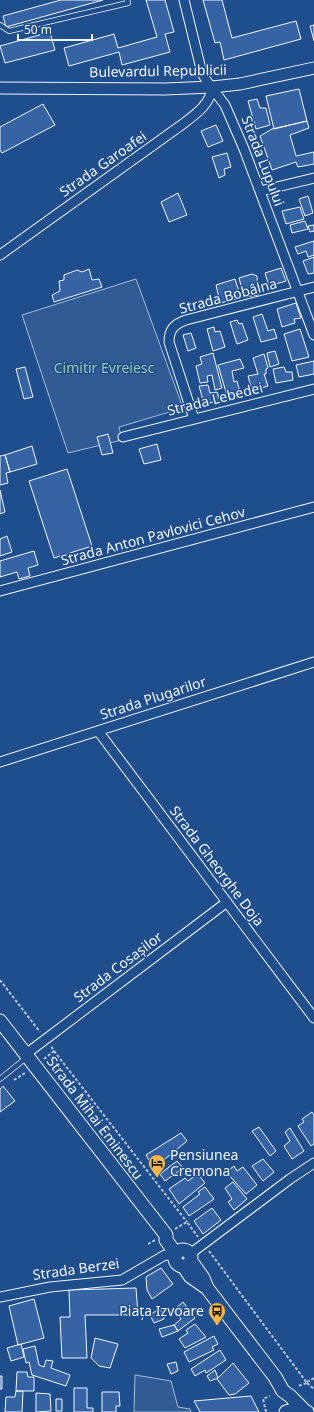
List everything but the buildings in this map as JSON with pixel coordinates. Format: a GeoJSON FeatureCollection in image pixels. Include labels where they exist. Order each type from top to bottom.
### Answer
{"type":"FeatureCollection","features":[{"type":"Feature","properties":{"kind":"main road","name":"Strada Mihai Eminescu"},"geometry":{"type":"LineString","coordinates":[[0,1021],[165,1235],[166,1240],[203,1278],[207,1288],[283,1391],[306,1412]]}},
{"type":"Feature","properties":{"kind":"main road"},"geometry":{"type":"LineString","coordinates":[[281,1412],[283,1391]]}},
{"type":"Feature","properties":{"kind":"main road"},"geometry":{"type":"LineString","coordinates":[[286,1412],[296,1409],[306,1412]]}},
{"type":"Feature","properties":{"kind":"street","name":"Strada Lupului"},"geometry":{"type":"LineString","coordinates":[[184,0],[202,73],[225,105],[260,191],[314,335]]}},
{"type":"Feature","properties":{"kind":"street","name":"Bulevardul Republicii"},"geometry":{"type":"LineString","coordinates":[[0,88],[165,89],[212,87],[240,84],[314,68]]}},
{"type":"Feature","properties":{"kind":"street","name":"Strada Garoafei"},"geometry":{"type":"LineString","coordinates":[[0,255],[180,126],[206,103],[211,95],[212,87]]}},
{"type":"Feature","properties":{"kind":"street"},"geometry":{"type":"LineString","coordinates":[[260,191],[314,178]]}},
{"type":"Feature","properties":{"kind":"street","name":"Strada Bobâlna"},"geometry":{"type":"LineString","coordinates":[[194,419],[169,342],[169,336],[177,323],[314,287]]}},
{"type":"Feature","properties":{"kind":"street","name":"Strada Lebedei"},"geometry":{"type":"LineString","coordinates":[[124,437],[314,388]]}},
{"type":"Feature","properties":{"kind":"street","name":"Strada Anton Pavlovici Cehov"},"geometry":{"type":"LineString","coordinates":[[0,591],[314,507]]}},
{"type":"Feature","properties":{"kind":"street","name":"Strada Plugarilor"},"geometry":{"type":"LineString","coordinates":[[0,762],[314,662]]}},
{"type":"Feature","properties":{"kind":"street","name":"Strada Gheorghe Doja"},"geometry":{"type":"LineString","coordinates":[[98,731],[314,1018]]}},
{"type":"Feature","properties":{"kind":"street","name":"Strada Cosașilor"},"geometry":{"type":"LineString","coordinates":[[27,1056],[228,902]]}},
{"type":"Feature","properties":{"kind":"street"},"geometry":{"type":"LineString","coordinates":[[183,1257],[314,1163]]}},
{"type":"Feature","properties":{"kind":"street","name":"Strada Berzei"},"geometry":{"type":"LineString","coordinates":[[0,1297],[50,1287],[122,1280],[165,1255],[183,1257]]}},
{"type":"Feature","properties":{"kind":"lane"},"geometry":{"type":"LineString","coordinates":[[0,25],[9,31],[128,3],[127,0]]}},
{"type":"Feature","properties":{"kind":"lane"},"geometry":{"type":"LineString","coordinates":[[0,1079],[27,1056]]}},
{"type":"Feature","properties":{"kind":"path"},"geometry":{"type":"LineString","coordinates":[[0,980],[41,1033]]}},
{"type":"Feature","properties":{"kind":"path"},"geometry":{"type":"LineString","coordinates":[[49,1044],[200,1239]]}},
{"type":"Feature","properties":{"kind":"path"},"geometry":{"type":"LineString","coordinates":[[44,1059],[54,1051]]}},
{"type":"Feature","properties":{"kind":"path"},"geometry":{"type":"LineString","coordinates":[[14,1080],[25,1073]]}},
{"type":"Feature","properties":{"kind":"path"},"geometry":{"type":"LineString","coordinates":[[148,1244],[187,1222]]}},
{"type":"Feature","properties":{"kind":"path"},"geometry":{"type":"LineString","coordinates":[[208,1250],[307,1383],[314,1389]]}},
{"type":"Feature","properties":{"kind":"path"},"geometry":{"type":"LineString","coordinates":[[298,1386],[307,1383],[314,1378]]}},
{"type":"Feature","properties":{"kind":"path"},"geometry":{"type":"LineString","coordinates":[[266,1412],[263,1399],[270,1396]]}},
{"type":"Feature","properties":{"kind":"shaded area","name":"Cimitir Evreiesc"},"geometry":{"type":"Polygon","coordinates":[[[136,279],[183,408],[119,427],[122,440],[68,453],[22,315],[136,279]]]}},
{"type":"Feature","properties":{"kind":"shaded area"},"geometry":{"type":"Polygon","coordinates":[[[135,1375],[171,1381],[178,1407],[190,1409],[191,1412],[134,1412],[135,1375]]]}},
{"type":"Feature","properties":{"kind":"place","name":"Pensiunea Cremona"},"geometry":{"type":"Point","coordinates":[157,1178]}},
{"type":"Feature","properties":{"kind":"place","name":"Piața Izvoare"},"geometry":{"type":"Point","coordinates":[217,1326]}}]}
